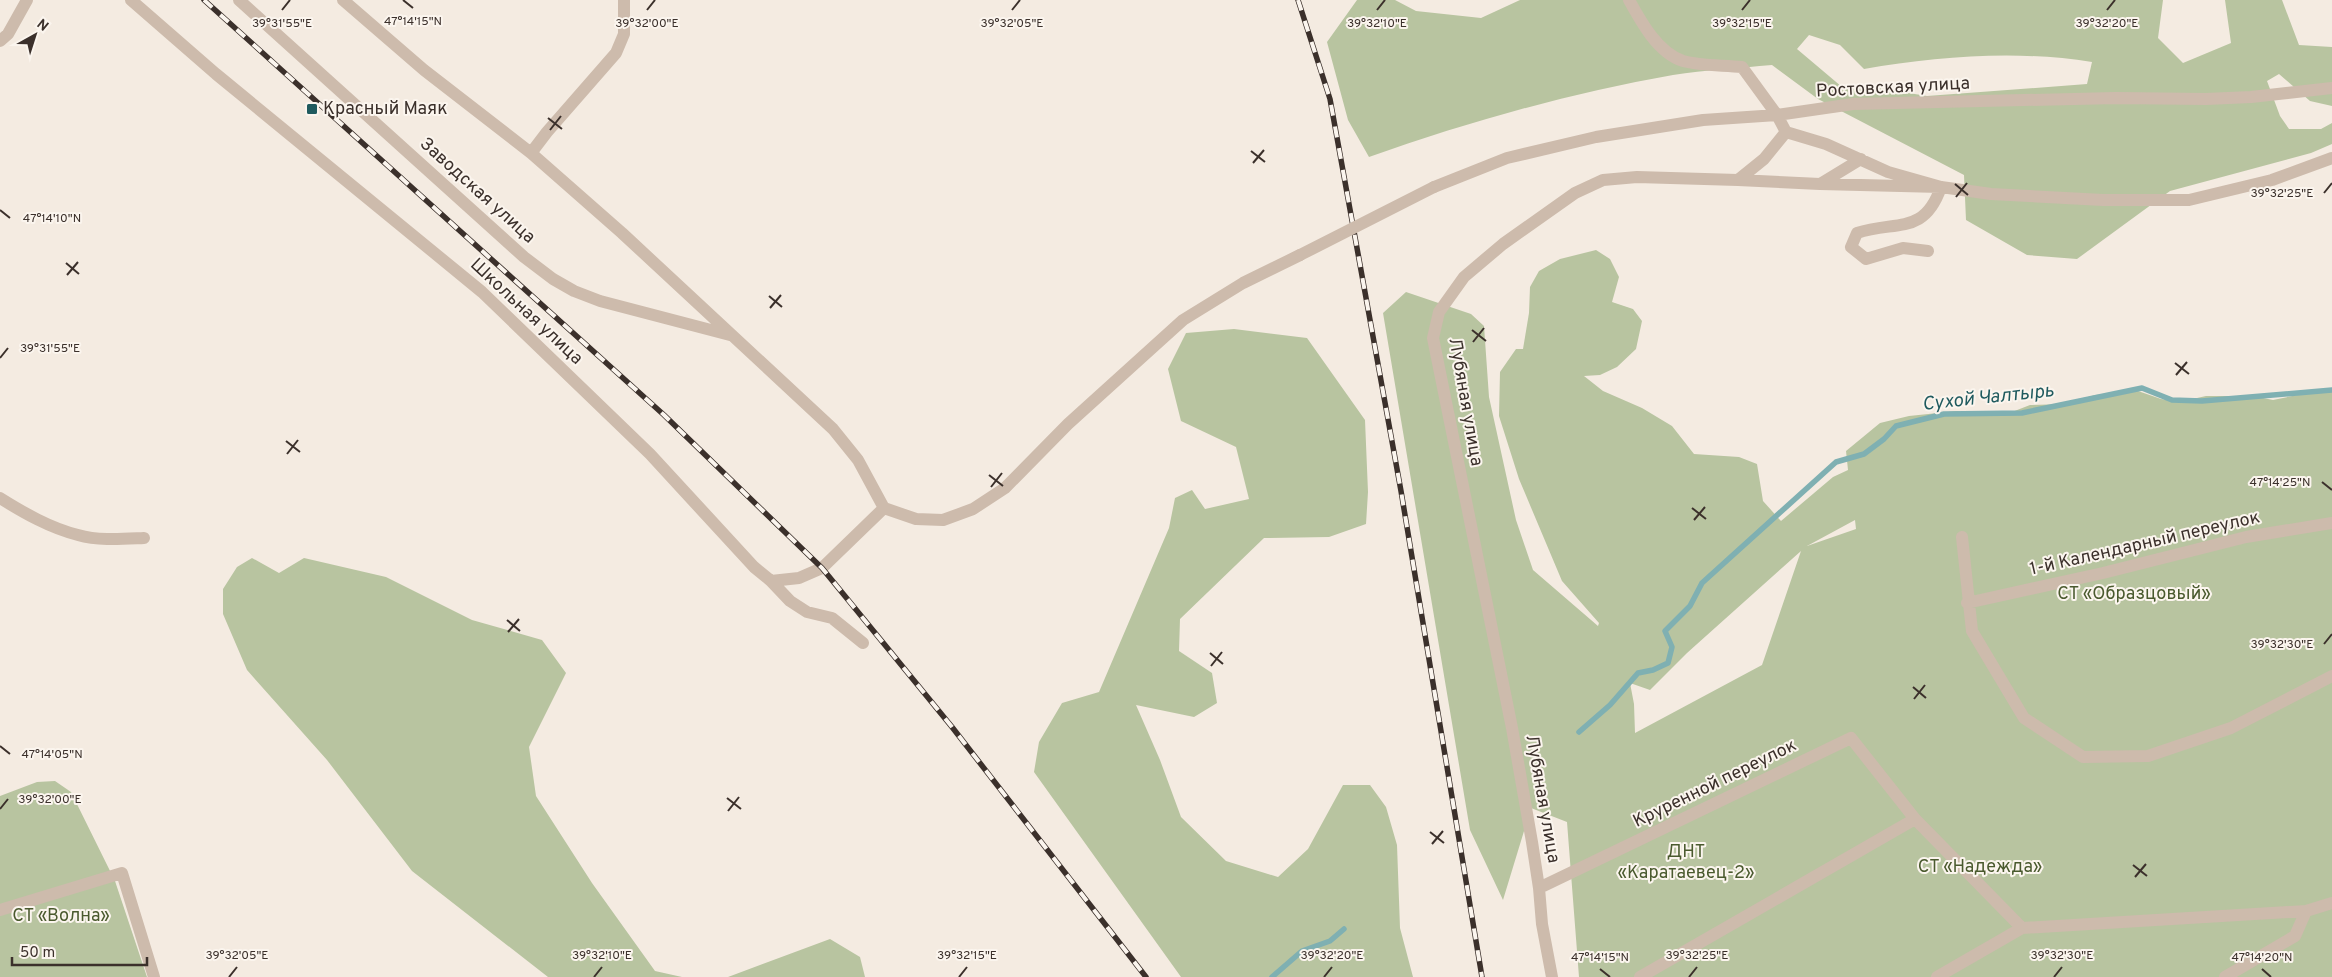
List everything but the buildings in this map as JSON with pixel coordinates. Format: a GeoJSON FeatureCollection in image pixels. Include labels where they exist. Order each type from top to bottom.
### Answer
{"type":"FeatureCollection","features":[{"type":"Feature","properties":{"kind":"street"},"geometry":{"type":"LineString","coordinates":[[0,41],[8,34],[27,0]]}},
{"type":"Feature","properties":{"kind":"street","name":"Школьная улица"},"geometry":{"type":"LineString","coordinates":[[131,0],[216,74],[482,292],[650,454],[754,567],[790,601],[807,612],[832,618],[863,643]]}},
{"type":"Feature","properties":{"kind":"street","name":"Заводская улица"},"geometry":{"type":"LineString","coordinates":[[239,0],[516,250],[553,279],[574,291],[600,301],[732,336]]}},
{"type":"Feature","properties":{"kind":"street","name":"Заводская улица"},"geometry":{"type":"LineString","coordinates":[[343,0],[424,70],[531,153],[622,233],[833,429],[858,460],[884,508]]}},
{"type":"Feature","properties":{"kind":"street"},"geometry":{"type":"LineString","coordinates":[[531,153],[616,53],[624,34],[624,0]]}},
{"type":"Feature","properties":{"kind":"street"},"geometry":{"type":"LineString","coordinates":[[1629,0],[1642,24],[1667,53],[1682,61],[1742,67],[1777,114],[1786,132],[1826,144],[1888,172],[1941,187],[1991,194],[2102,200],[2190,200],[2272,180],[2332,158]]}},
{"type":"Feature","properties":{"kind":"street","name":"Ростовская улица"},"geometry":{"type":"LineString","coordinates":[[884,508],[916,519],[943,520],[973,509],[1005,488],[1068,424],[1183,320],[1243,283],[1434,187],[1508,158],[1596,137],[1703,120],[1777,114],[1853,104],[2116,98],[2206,99],[2251,97],[2332,88]]}},
{"type":"Feature","properties":{"kind":"street"},"geometry":{"type":"LineString","coordinates":[[1738,180],[1764,158],[1786,132]]}},
{"type":"Feature","properties":{"kind":"street"},"geometry":{"type":"LineString","coordinates":[[1820,184],[1861,159]]}},
{"type":"Feature","properties":{"kind":"street","name":"Лубяная улица"},"geometry":{"type":"LineString","coordinates":[[1552,977],[1510,719],[1433,338],[1439,312],[1471,272],[1503,244],[1575,193],[1603,180],[1636,177],[1941,187]]}},
{"type":"Feature","properties":{"kind":"street"},"geometry":{"type":"LineString","coordinates":[[1928,250],[1903,248],[1866,259],[1851,247],[1857,233],[1874,227],[1906,225],[1926,215],[1936,201],[1941,187]]}},
{"type":"Feature","properties":{"kind":"street"},"geometry":{"type":"LineString","coordinates":[[0,498],[25,514],[78,535],[105,539],[144,538]]}},
{"type":"Feature","properties":{"kind":"street"},"geometry":{"type":"LineString","coordinates":[[771,581],[800,578],[822,568],[884,508]]}},
{"type":"Feature","properties":{"kind":"street","name":"1-й Календарный переулок"},"geometry":{"type":"LineString","coordinates":[[1968,603],[2103,573],[2246,537],[2332,523]]}},
{"type":"Feature","properties":{"kind":"street"},"geometry":{"type":"LineString","coordinates":[[1962,537],[1972,631],[2024,718],[2084,757],[2148,756],[2231,728],[2332,676]]}},
{"type":"Feature","properties":{"kind":"street","name":"Круренной переулок"},"geometry":{"type":"LineString","coordinates":[[1539,888],[1851,738],[1915,819]]}},
{"type":"Feature","properties":{"kind":"street"},"geometry":{"type":"LineString","coordinates":[[1640,977],[1915,819],[2022,928]]}},
{"type":"Feature","properties":{"kind":"street"},"geometry":{"type":"LineString","coordinates":[[0,910],[122,872],[154,977]]}},
{"type":"Feature","properties":{"kind":"street"},"geometry":{"type":"LineString","coordinates":[[1937,977],[2022,928],[2306,911],[2332,903]]}},
{"type":"Feature","properties":{"kind":"street"},"geometry":{"type":"LineString","coordinates":[[2225,977],[2295,936],[2306,911]]}},
{"type":"Feature","properties":{"kind":"green space"},"geometry":{"type":"Polygon","coordinates":[[[1357,0],[1395,0],[1416,11],[1481,18],[1520,0],[2163,0],[2158,38],[2183,63],[2231,43],[2225,0],[2282,0],[2299,45],[2332,47],[2332,106],[2310,101],[2279,74],[2267,81],[2280,116],[2289,129],[2321,129],[2332,123],[2332,144],[2311,153],[2170,191],[2077,259],[2027,255],[1966,220],[1964,175],[1818,99],[1772,65],[1673,75],[1596,90],[1482,120],[1369,157],[1348,120],[1327,42],[1357,0]],[[1809,35],[1797,49],[1842,87],[1878,88],[1927,96],[2087,84],[2092,62],[2036,56],[1978,56],[1892,64],[1864,69],[1840,45],[1809,35]]]}},
{"type":"Feature","properties":{"kind":"green space"},"geometry":{"type":"Polygon","coordinates":[[[1596,250],[1610,259],[1619,277],[1612,302],[1633,309],[1642,321],[1636,349],[1617,367],[1600,375],[1584,376],[1603,391],[1642,408],[1672,426],[1694,454],[1739,457],[1757,464],[1763,501],[1781,521],[1833,477],[1848,470],[1846,451],[1880,423],[1909,416],[1957,411],[1969,414],[2012,412],[2030,405],[2063,404],[2095,395],[2138,391],[2161,399],[2174,401],[2206,396],[2253,396],[2273,400],[2332,388],[2332,977],[1579,977],[1567,822],[1531,808],[1503,900],[1470,830],[1383,313],[1406,292],[1471,314],[1484,326],[1489,397],[1516,520],[1533,570],[1598,626],[1599,623],[1562,581],[1519,479],[1499,416],[1500,372],[1516,349],[1523,349],[1529,313],[1530,287],[1539,271],[1560,259],[1596,250]],[[1855,520],[1807,546],[1856,529],[1855,520]],[[1801,551],[1687,653],[1650,690],[1630,683],[1634,704],[1635,733],[1762,665],[1801,551]]]}},
{"type":"Feature","properties":{"kind":"green space"},"geometry":{"type":"Polygon","coordinates":[[[1234,329],[1307,338],[1365,420],[1368,492],[1366,524],[1329,537],[1264,538],[1180,619],[1179,651],[1212,673],[1217,703],[1194,717],[1136,705],[1160,760],[1181,817],[1226,861],[1278,877],[1308,849],[1343,785],[1370,785],[1386,807],[1397,845],[1400,928],[1413,977],[1181,977],[1034,772],[1039,742],[1062,703],[1099,692],[1169,528],[1175,498],[1192,490],[1205,509],[1249,499],[1236,447],[1181,421],[1168,369],[1186,333],[1234,329]]]}},
{"type":"Feature","properties":{"kind":"green space"},"geometry":{"type":"Polygon","coordinates":[[[252,558],[279,573],[304,558],[386,577],[472,620],[542,640],[566,673],[529,747],[536,796],[592,883],[655,971],[682,977],[548,977],[412,871],[327,760],[247,670],[223,614],[223,589],[237,567],[252,558]]]}},
{"type":"Feature","properties":{"kind":"green space","name":"СТ «Волна»"},"geometry":{"type":"Polygon","coordinates":[[[55,781],[71,792],[115,881],[147,977],[0,977],[0,796],[37,782],[55,781]]]}},
{"type":"Feature","properties":{"kind":"green space"},"geometry":{"type":"Polygon","coordinates":[[[830,939],[860,957],[865,977],[728,977],[830,939]]]}},
{"type":"Feature","properties":{"kind":"waterway","name":"Сухой Чалтырь"},"geometry":{"type":"LineString","coordinates":[[1579,732],[1610,705],[1638,673],[1653,670],[1668,663],[1672,647],[1665,631],[1690,606],[1702,583],[1836,462],[1864,454],[1884,439],[1896,426],[1944,414],[2022,413],[2142,388],[2172,400],[2202,401],[2332,390]]}},
{"type":"Feature","properties":{"kind":"waterway","name":"Сухой Чалтырь"},"geometry":{"type":"LineString","coordinates":[[1272,977],[1302,951],[1330,941],[1344,929]]}},
{"type":"Feature","properties":{"kind":"railway"},"geometry":{"type":"LineString","coordinates":[[204,0],[664,415],[822,568],[952,727],[1146,977]]}},
{"type":"Feature","properties":{"kind":"railway"},"geometry":{"type":"LineString","coordinates":[[1298,0],[1330,99],[1401,491],[1482,977]]}},
{"type":"Feature","properties":{"kind":"place","name":"Красный Маяк"},"geometry":{"type":"Point","coordinates":[312,109]}},
{"type":"Feature","properties":{"kind":"park label","name":"СТ «Образцовый»"},"geometry":{"type":"Point","coordinates":[2134,594]}},
{"type":"Feature","properties":{"kind":"park label","name":"ДНТ «Каратаевец-2»"},"geometry":{"type":"Point","coordinates":[1686,862]}},
{"type":"Feature","properties":{"kind":"park label","name":"СТ «Надежда»"},"geometry":{"type":"Point","coordinates":[1980,867]}}]}
